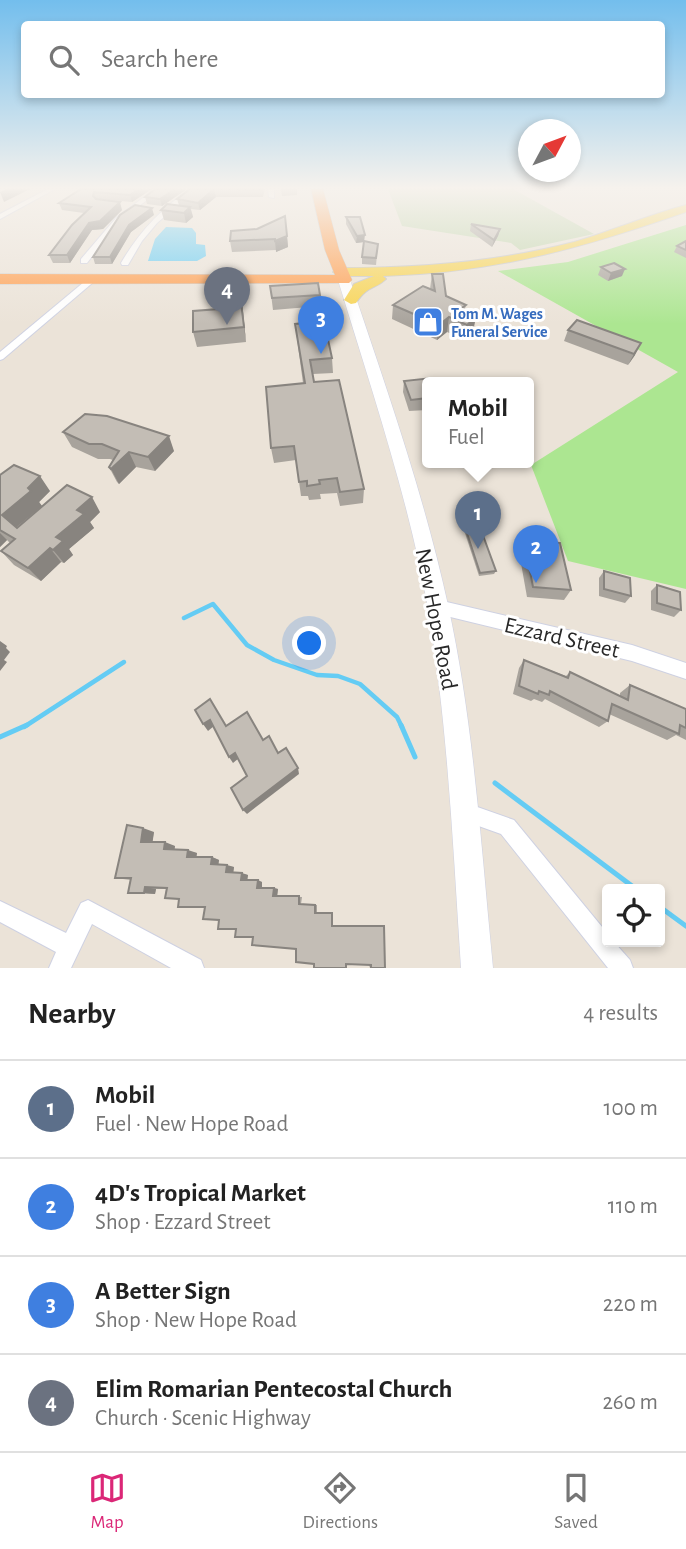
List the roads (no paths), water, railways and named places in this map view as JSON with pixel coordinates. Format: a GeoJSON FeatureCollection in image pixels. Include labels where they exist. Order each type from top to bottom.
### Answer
{"type":"FeatureCollection","features":[{"type":"Feature","properties":{"kind":"highway"},"geometry":{"type":"LineString","coordinates":[[328,234],[342,276]]}},
{"type":"Feature","properties":{"kind":"highway"},"geometry":{"type":"LineString","coordinates":[[308,271],[323,264],[332,250]]}},
{"type":"Feature","properties":{"kind":"highway"},"geometry":{"type":"LineString","coordinates":[[63,271],[83,261],[99,275]]}},
{"type":"Feature","properties":{"kind":"highway"},"geometry":{"type":"LineString","coordinates":[[0,271],[63,271],[99,275],[342,276]]}},
{"type":"Feature","properties":{"kind":"highway"},"geometry":{"type":"LineString","coordinates":[[0,279],[308,271],[342,276]]}},
{"type":"Feature","properties":{"kind":"main road"},"geometry":{"type":"LineString","coordinates":[[342,276],[520,258],[611,234]]}},
{"type":"Feature","properties":{"kind":"main road"},"geometry":{"type":"LineString","coordinates":[[342,276],[379,279],[464,273],[548,260],[638,234]]}},
{"type":"Feature","properties":{"kind":"main road"},"geometry":{"type":"LineString","coordinates":[[351,300],[359,287],[379,279]]}},
{"type":"Feature","properties":{"kind":"street"},"geometry":{"type":"LineString","coordinates":[[83,261],[104,234]]}},
{"type":"Feature","properties":{"kind":"street"},"geometry":{"type":"LineString","coordinates":[[124,263],[141,234]]}},
{"type":"Feature","properties":{"kind":"street"},"geometry":{"type":"LineString","coordinates":[[0,357],[99,275]]}},
{"type":"Feature","properties":{"kind":"street","name":"New Hope Road"},"geometry":{"type":"LineString","coordinates":[[342,276],[421,534],[438,607],[457,723],[477,968]]}},
{"type":"Feature","properties":{"kind":"street","name":"Ezzard Street"},"geometry":{"type":"LineString","coordinates":[[438,607],[632,653],[686,671]]}},
{"type":"Feature","properties":{"kind":"street"},"geometry":{"type":"LineString","coordinates":[[466,812],[507,827],[622,968]]}},
{"type":"Feature","properties":{"kind":"street"},"geometry":{"type":"LineString","coordinates":[[60,968],[88,910],[193,968]]}},
{"type":"Feature","properties":{"kind":"street"},"geometry":{"type":"LineString","coordinates":[[0,911],[70,947]]}},
{"type":"Feature","properties":{"kind":"water"},"geometry":{"type":"Polygon","coordinates":[[[159,234],[196,234],[196,244],[205,245],[206,256],[197,261],[148,261],[155,239],[159,234]]]}},
{"type":"Feature","properties":{"kind":"waterway"},"geometry":{"type":"LineString","coordinates":[[184,618],[213,604],[247,645],[274,660],[317,675],[338,676],[360,684],[397,717],[401,725]]}},
{"type":"Feature","properties":{"kind":"waterway"},"geometry":{"type":"LineString","coordinates":[[24,727],[124,662]]}},
{"type":"Feature","properties":{"kind":"waterway"},"geometry":{"type":"LineString","coordinates":[[0,737],[27,725]]}},
{"type":"Feature","properties":{"kind":"waterway"},"geometry":{"type":"LineString","coordinates":[[401,725],[415,757]]}},
{"type":"Feature","properties":{"kind":"waterway"},"geometry":{"type":"LineString","coordinates":[[495,783],[629,884]]}},
{"type":"Feature","properties":{"kind":"waterway"},"geometry":{"type":"LineString","coordinates":[[665,911],[686,926]]}},
{"type":"Feature","properties":{"kind":"place","name":"Tom M. Wages Funeral Service"},"geometry":{"type":"Point","coordinates":[428,322]}},
{"type":"Feature","properties":{"kind":"place","name":"Elim Romarian Pentecostal Church"},"geometry":{"type":"Point","coordinates":[227,325]}},
{"type":"Feature","properties":{"kind":"place","name":"A Better Sign"},"geometry":{"type":"Point","coordinates":[321,354]}},
{"type":"Feature","properties":{"kind":"place","name":"Mobil"},"geometry":{"type":"Point","coordinates":[478,549]}},
{"type":"Feature","properties":{"kind":"place","name":"4D's Tropical Market"},"geometry":{"type":"Point","coordinates":[536,583]}}]}
